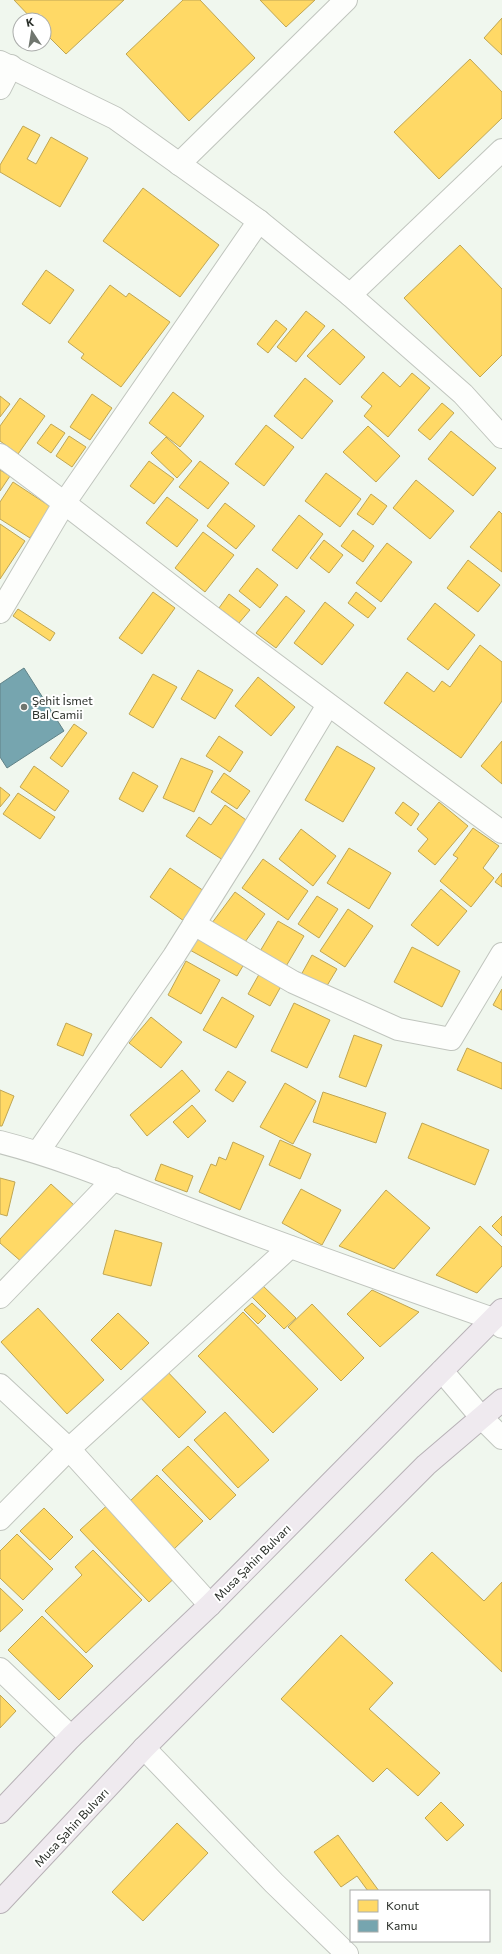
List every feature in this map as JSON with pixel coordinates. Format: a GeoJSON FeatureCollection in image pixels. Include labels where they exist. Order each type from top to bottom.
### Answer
{"type":"FeatureCollection","features":[{"type":"Feature","properties":{"kind":"main road","name":"Musa Şahin Bulvarı"},"geometry":{"type":"LineString","coordinates":[[0,1812],[71,1737],[210,1604],[442,1371],[499,1318]]}},
{"type":"Feature","properties":{"kind":"main road","name":"Musa Şahin Bulvarı"},"geometry":{"type":"LineString","coordinates":[[0,1902],[144,1748],[426,1466],[502,1400]]}},
{"type":"Feature","properties":{"kind":"main road"},"geometry":{"type":"LineString","coordinates":[[0,1914],[85,1826],[144,1748]]}},
{"type":"Feature","properties":{"kind":"street"},"geometry":{"type":"LineString","coordinates":[[180,164],[346,0]]}},
{"type":"Feature","properties":{"kind":"street"},"geometry":{"type":"LineString","coordinates":[[0,88],[6,64],[115,118],[259,221],[350,295],[464,394],[502,437]]}},
{"type":"Feature","properties":{"kind":"street"},"geometry":{"type":"LineString","coordinates":[[350,295],[502,150]]}},
{"type":"Feature","properties":{"kind":"street"},"geometry":{"type":"LineString","coordinates":[[0,612],[65,502],[259,221]]}},
{"type":"Feature","properties":{"kind":"street"},"geometry":{"type":"LineString","coordinates":[[0,455],[65,502],[182,594],[328,705],[502,832]]}},
{"type":"Feature","properties":{"kind":"street"},"geometry":{"type":"LineString","coordinates":[[38,1152],[194,924],[245,843],[328,705]]}},
{"type":"Feature","properties":{"kind":"street"},"geometry":{"type":"LineString","coordinates":[[194,924],[293,982],[398,1029],[451,1039],[502,954]]}},
{"type":"Feature","properties":{"kind":"street"},"geometry":{"type":"LineString","coordinates":[[0,1142],[38,1152],[114,1179],[290,1248],[499,1318]]}},
{"type":"Feature","properties":{"kind":"street"},"geometry":{"type":"LineString","coordinates":[[0,1297],[114,1179]]}},
{"type":"Feature","properties":{"kind":"street"},"geometry":{"type":"LineString","coordinates":[[0,1519],[69,1449],[290,1248]]}},
{"type":"Feature","properties":{"kind":"street"},"geometry":{"type":"LineString","coordinates":[[442,1371],[481,1417],[502,1438]]}},
{"type":"Feature","properties":{"kind":"street"},"geometry":{"type":"LineString","coordinates":[[0,1385],[69,1449],[210,1604]]}},
{"type":"Feature","properties":{"kind":"street"},"geometry":{"type":"LineString","coordinates":[[0,1669],[71,1737]]}},
{"type":"Feature","properties":{"kind":"street"},"geometry":{"type":"LineString","coordinates":[[144,1748],[274,1883],[346,1954]]}},
{"type":"Feature","properties":{"kind":"building: Konut"},"geometry":{"type":"Polygon","coordinates":[[[14,0],[124,0],[66,54],[52,40],[52,12],[25,12],[14,0]]]}},
{"type":"Feature","properties":{"kind":"building: Konut"},"geometry":{"type":"Polygon","coordinates":[[[183,0],[200,0],[255,58],[189,121],[126,54],[183,0]]]}},
{"type":"Feature","properties":{"kind":"building: Konut"},"geometry":{"type":"Polygon","coordinates":[[[260,0],[315,0],[286,27],[260,0]]]}},
{"type":"Feature","properties":{"kind":"building: Konut"},"geometry":{"type":"Polygon","coordinates":[[[502,18],[502,55],[484,38],[502,18]]]}},
{"type":"Feature","properties":{"kind":"building: Konut"},"geometry":{"type":"Polygon","coordinates":[[[470,59],[502,92],[502,118],[439,179],[394,132],[470,59]]]}},
{"type":"Feature","properties":{"kind":"building: Konut"},"geometry":{"type":"Polygon","coordinates":[[[23,126],[40,135],[27,159],[36,164],[51,137],[88,158],[60,207],[0,172],[0,165],[23,126]]]}},
{"type":"Feature","properties":{"kind":"building: Konut"},"geometry":{"type":"Polygon","coordinates":[[[143,188],[219,245],[180,297],[103,241],[143,188]]]}},
{"type":"Feature","properties":{"kind":"building: Konut"},"geometry":{"type":"Polygon","coordinates":[[[460,245],[502,289],[502,355],[480,377],[404,298],[460,245]]]}},
{"type":"Feature","properties":{"kind":"building: Konut"},"geometry":{"type":"Polygon","coordinates":[[[46,270],[74,290],[50,324],[22,304],[46,270]]]}},
{"type":"Feature","properties":{"kind":"building: Konut"},"geometry":{"type":"Polygon","coordinates":[[[110,285],[126,297],[129,293],[170,322],[121,387],[81,358],[84,354],[68,342],[110,285]]]}},
{"type":"Feature","properties":{"kind":"building: Konut"},"geometry":{"type":"Polygon","coordinates":[[[306,311],[325,326],[296,362],[277,347],[306,311]]]}},
{"type":"Feature","properties":{"kind":"building: Konut"},"geometry":{"type":"Polygon","coordinates":[[[276,320],[287,329],[268,353],[257,344],[276,320]]]}},
{"type":"Feature","properties":{"kind":"building: Konut"},"geometry":{"type":"Polygon","coordinates":[[[333,329],[365,357],[340,385],[307,356],[333,329]]]}},
{"type":"Feature","properties":{"kind":"building: Konut"},"geometry":{"type":"Polygon","coordinates":[[[383,372],[400,387],[412,373],[430,388],[388,437],[364,416],[372,406],[361,397],[383,372]]]}},
{"type":"Feature","properties":{"kind":"building: Konut"},"geometry":{"type":"Polygon","coordinates":[[[305,378],[333,401],[302,439],[274,416],[305,378]]]}},
{"type":"Feature","properties":{"kind":"building: Konut"},"geometry":{"type":"Polygon","coordinates":[[[173,392],[204,416],[180,447],[149,423],[173,392]]]}},
{"type":"Feature","properties":{"kind":"building: Konut"},"geometry":{"type":"Polygon","coordinates":[[[92,394],[112,408],[90,440],[70,427],[92,394]]]}},
{"type":"Feature","properties":{"kind":"building: Konut"},"geometry":{"type":"Polygon","coordinates":[[[0,396],[10,404],[0,417],[0,396]]]}},
{"type":"Feature","properties":{"kind":"building: Konut"},"geometry":{"type":"Polygon","coordinates":[[[20,398],[45,416],[18,454],[0,441],[0,426],[20,398]]]}},
{"type":"Feature","properties":{"kind":"building: Konut"},"geometry":{"type":"Polygon","coordinates":[[[442,403],[454,413],[430,440],[418,430],[442,403]]]}},
{"type":"Feature","properties":{"kind":"building: Konut"},"geometry":{"type":"Polygon","coordinates":[[[51,424],[65,433],[51,453],[37,443],[51,424]]]}},
{"type":"Feature","properties":{"kind":"building: Konut"},"geometry":{"type":"Polygon","coordinates":[[[266,425],[294,447],[264,486],[235,464],[266,425]]]}},
{"type":"Feature","properties":{"kind":"building: Konut"},"geometry":{"type":"Polygon","coordinates":[[[368,426],[400,456],[376,482],[343,452],[368,426]]]}},
{"type":"Feature","properties":{"kind":"building: Konut"},"geometry":{"type":"Polygon","coordinates":[[[451,431],[496,468],[473,496],[428,459],[451,431]]]}},
{"type":"Feature","properties":{"kind":"building: Konut"},"geometry":{"type":"Polygon","coordinates":[[[69,436],[86,447],[72,467],[56,456],[69,436]]]}},
{"type":"Feature","properties":{"kind":"building: Konut"},"geometry":{"type":"Polygon","coordinates":[[[166,437],[192,461],[177,478],[151,453],[166,437]]]}},
{"type":"Feature","properties":{"kind":"building: Konut"},"geometry":{"type":"Polygon","coordinates":[[[149,461],[174,479],[154,504],[130,486],[149,461]]]}},
{"type":"Feature","properties":{"kind":"building: Konut"},"geometry":{"type":"Polygon","coordinates":[[[200,461],[229,483],[208,509],[179,487],[200,461]]]}},
{"type":"Feature","properties":{"kind":"building: Konut"},"geometry":{"type":"Polygon","coordinates":[[[0,470],[10,476],[0,491],[0,470]]]}},
{"type":"Feature","properties":{"kind":"building: Konut"},"geometry":{"type":"Polygon","coordinates":[[[326,473],[361,499],[340,527],[305,501],[326,473]]]}},
{"type":"Feature","properties":{"kind":"building: Konut"},"geometry":{"type":"Polygon","coordinates":[[[416,480],[454,511],[430,539],[393,508],[416,480]]]}},
{"type":"Feature","properties":{"kind":"building: Konut"},"geometry":{"type":"Polygon","coordinates":[[[13,482],[51,507],[30,538],[0,519],[0,502],[13,482]]]}},
{"type":"Feature","properties":{"kind":"building: Konut"},"geometry":{"type":"Polygon","coordinates":[[[371,494],[387,506],[373,525],[357,514],[371,494]]]}},
{"type":"Feature","properties":{"kind":"building: Konut"},"geometry":{"type":"Polygon","coordinates":[[[167,497],[198,520],[177,547],[146,523],[167,497]]]}},
{"type":"Feature","properties":{"kind":"building: Konut"},"geometry":{"type":"Polygon","coordinates":[[[225,503],[255,526],[236,549],[207,526],[225,503]]]}},
{"type":"Feature","properties":{"kind":"building: Konut"},"geometry":{"type":"Polygon","coordinates":[[[499,511],[502,514],[502,572],[470,547],[499,511]]]}},
{"type":"Feature","properties":{"kind":"building: Konut"},"geometry":{"type":"Polygon","coordinates":[[[299,515],[323,534],[297,569],[272,550],[299,515]]]}},
{"type":"Feature","properties":{"kind":"building: Konut"},"geometry":{"type":"Polygon","coordinates":[[[0,524],[25,541],[0,579],[0,524]]]}},
{"type":"Feature","properties":{"kind":"building: Konut"},"geometry":{"type":"Polygon","coordinates":[[[353,530],[374,546],[363,562],[341,546],[353,530]]]}},
{"type":"Feature","properties":{"kind":"building: Konut"},"geometry":{"type":"Polygon","coordinates":[[[203,532],[234,555],[205,592],[175,568],[203,532]]]}},
{"type":"Feature","properties":{"kind":"building: Konut"},"geometry":{"type":"Polygon","coordinates":[[[324,540],[343,555],[329,573],[310,558],[324,540]]]}},
{"type":"Feature","properties":{"kind":"building: Konut"},"geometry":{"type":"Polygon","coordinates":[[[387,543],[412,562],[381,602],[356,583],[387,543]]]}},
{"type":"Feature","properties":{"kind":"building: Konut"},"geometry":{"type":"Polygon","coordinates":[[[468,560],[500,585],[478,612],[447,588],[468,560]]]}},
{"type":"Feature","properties":{"kind":"building: Konut"},"geometry":{"type":"Polygon","coordinates":[[[257,568],[278,585],[260,608],[239,591],[257,568]]]}},
{"type":"Feature","properties":{"kind":"building: Konut"},"geometry":{"type":"Polygon","coordinates":[[[153,592],[175,608],[142,654],[119,638],[153,592]]]}},
{"type":"Feature","properties":{"kind":"building: Konut"},"geometry":{"type":"Polygon","coordinates":[[[356,592],[376,608],[368,618],[348,603],[356,592]]]}},
{"type":"Feature","properties":{"kind":"building: Konut"},"geometry":{"type":"Polygon","coordinates":[[[229,594],[250,610],[239,623],[219,608],[229,594]]]}},
{"type":"Feature","properties":{"kind":"building: Konut"},"geometry":{"type":"Polygon","coordinates":[[[286,596],[305,611],[276,648],[256,633],[286,596]]]}},
{"type":"Feature","properties":{"kind":"building: Konut"},"geometry":{"type":"Polygon","coordinates":[[[325,602],[354,625],[322,665],[294,643],[325,602]]]}},
{"type":"Feature","properties":{"kind":"building: Konut"},"geometry":{"type":"Polygon","coordinates":[[[435,603],[475,635],[448,670],[407,639],[435,603]]]}},
{"type":"Feature","properties":{"kind":"building: Konut"},"geometry":{"type":"Polygon","coordinates":[[[18,609],[55,633],[50,641],[13,616],[18,609]]]}},
{"type":"Feature","properties":{"kind":"building: Konut"},"geometry":{"type":"Polygon","coordinates":[[[480,645],[502,662],[502,701],[461,758],[384,703],[407,672],[434,692],[442,681],[450,687],[480,645]]]}},
{"type":"Feature","properties":{"kind":"building: Konut"},"geometry":{"type":"Polygon","coordinates":[[[198,670],[233,690],[215,719],[181,699],[198,670]]]}},
{"type":"Feature","properties":{"kind":"building: Konut"},"geometry":{"type":"Polygon","coordinates":[[[153,674],[177,687],[153,728],[129,714],[153,674]]]}},
{"type":"Feature","properties":{"kind":"building: Konut"},"geometry":{"type":"Polygon","coordinates":[[[258,677],[295,707],[271,736],[235,706],[258,677]]]}},
{"type":"Feature","properties":{"kind":"building: Konut"},"geometry":{"type":"Polygon","coordinates":[[[74,724],[87,733],[62,767],[50,758],[74,724]]]}},
{"type":"Feature","properties":{"kind":"building: Konut"},"geometry":{"type":"Polygon","coordinates":[[[219,736],[243,752],[230,772],[206,756],[219,736]]]}},
{"type":"Feature","properties":{"kind":"building: Konut"},"geometry":{"type":"Polygon","coordinates":[[[502,741],[502,784],[481,766],[502,741]]]}},
{"type":"Feature","properties":{"kind":"building: Konut"},"geometry":{"type":"Polygon","coordinates":[[[337,746],[375,768],[343,822],[305,800],[337,746]]]}},
{"type":"Feature","properties":{"kind":"building: Konut"},"geometry":{"type":"Polygon","coordinates":[[[181,758],[213,771],[194,812],[163,798],[181,758]]]}},
{"type":"Feature","properties":{"kind":"building: Konut"},"geometry":{"type":"Polygon","coordinates":[[[34,766],[69,791],[55,811],[20,787],[34,766]]]}},
{"type":"Feature","properties":{"kind":"building: Konut"},"geometry":{"type":"Polygon","coordinates":[[[133,772],[158,786],[143,812],[119,799],[133,772]]]}},
{"type":"Feature","properties":{"kind":"building: Konut"},"geometry":{"type":"Polygon","coordinates":[[[224,773],[250,791],[237,809],[211,792],[224,773]]]}},
{"type":"Feature","properties":{"kind":"building: Konut"},"geometry":{"type":"Polygon","coordinates":[[[0,787],[10,795],[0,807],[0,787]]]}},
{"type":"Feature","properties":{"kind":"building: Konut"},"geometry":{"type":"Polygon","coordinates":[[[18,793],[55,817],[40,839],[3,814],[18,793]]]}},
{"type":"Feature","properties":{"kind":"building: Konut"},"geometry":{"type":"Polygon","coordinates":[[[403,802],[419,814],[411,826],[395,813],[403,802]]]}},
{"type":"Feature","properties":{"kind":"building: Konut"},"geometry":{"type":"Polygon","coordinates":[[[439,802],[468,826],[435,865],[418,851],[428,839],[417,829],[439,802]]]}},
{"type":"Feature","properties":{"kind":"building: Konut"},"geometry":{"type":"Polygon","coordinates":[[[225,805],[249,822],[223,860],[186,836],[199,817],[211,825],[225,805]]]}},
{"type":"Feature","properties":{"kind":"building: Konut"},"geometry":{"type":"Polygon","coordinates":[[[473,828],[499,846],[483,868],[494,878],[471,907],[440,881],[458,858],[453,855],[473,828]]]}},
{"type":"Feature","properties":{"kind":"building: Konut"},"geometry":{"type":"Polygon","coordinates":[[[301,829],[336,856],[313,886],[279,859],[301,829]]]}},
{"type":"Feature","properties":{"kind":"building: Konut"},"geometry":{"type":"Polygon","coordinates":[[[349,848],[391,873],[369,909],[327,883],[349,848]]]}},
{"type":"Feature","properties":{"kind":"building: Konut"},"geometry":{"type":"Polygon","coordinates":[[[263,859],[308,891],[288,920],[242,888],[263,859]]]}},
{"type":"Feature","properties":{"kind":"building: Konut"},"geometry":{"type":"Polygon","coordinates":[[[170,868],[204,891],[184,921],[150,897],[170,868]]]}},
{"type":"Feature","properties":{"kind":"building: Konut"},"geometry":{"type":"Polygon","coordinates":[[[502,873],[502,887],[495,882],[502,873]]]}},
{"type":"Feature","properties":{"kind":"building: Konut"},"geometry":{"type":"Polygon","coordinates":[[[441,889],[467,911],[438,946],[411,925],[441,889]]]}},
{"type":"Feature","properties":{"kind":"building: Konut"},"geometry":{"type":"Polygon","coordinates":[[[235,892],[265,914],[240,949],[209,927],[235,892]]]}},
{"type":"Feature","properties":{"kind":"building: Konut"},"geometry":{"type":"Polygon","coordinates":[[[317,896],[338,909],[319,938],[298,924],[317,896]]]}},
{"type":"Feature","properties":{"kind":"building: Konut"},"geometry":{"type":"Polygon","coordinates":[[[348,909],[373,926],[345,967],[320,951],[348,909]]]}},
{"type":"Feature","properties":{"kind":"building: Konut"},"geometry":{"type":"Polygon","coordinates":[[[278,921],[304,936],[282,973],[256,958],[278,921]]]}},
{"type":"Feature","properties":{"kind":"building: Konut"},"geometry":{"type":"Polygon","coordinates":[[[198,932],[247,959],[237,976],[188,949],[198,932]]]}},
{"type":"Feature","properties":{"kind":"building: Konut"},"geometry":{"type":"Polygon","coordinates":[[[412,947],[460,971],[442,1007],[394,982],[412,947]]]}},
{"type":"Feature","properties":{"kind":"building: Konut"},"geometry":{"type":"Polygon","coordinates":[[[312,955],[337,969],[325,989],[301,975],[312,955]]]}},
{"type":"Feature","properties":{"kind":"building: Konut"},"geometry":{"type":"Polygon","coordinates":[[[186,961],[220,980],[201,1014],[168,995],[186,961]]]}},
{"type":"Feature","properties":{"kind":"building: Konut"},"geometry":{"type":"Polygon","coordinates":[[[262,969],[284,981],[270,1006],[248,994],[262,969]]]}},
{"type":"Feature","properties":{"kind":"building: Konut"},"geometry":{"type":"Polygon","coordinates":[[[502,989],[502,1010],[493,1005],[502,989]]]}},
{"type":"Feature","properties":{"kind":"building: Konut"},"geometry":{"type":"Polygon","coordinates":[[[222,997],[254,1016],[236,1048],[203,1030],[222,997]]]}},
{"type":"Feature","properties":{"kind":"building: Konut"},"geometry":{"type":"Polygon","coordinates":[[[294,1003],[330,1020],[307,1068],[271,1051],[294,1003]]]}},
{"type":"Feature","properties":{"kind":"building: Konut"},"geometry":{"type":"Polygon","coordinates":[[[151,1017],[182,1042],[161,1068],[129,1043],[151,1017]]]}},
{"type":"Feature","properties":{"kind":"building: Konut"},"geometry":{"type":"Polygon","coordinates":[[[66,1023],[92,1034],[83,1056],[57,1045],[66,1023]]]}},
{"type":"Feature","properties":{"kind":"building: Konut"},"geometry":{"type":"Polygon","coordinates":[[[354,1035],[382,1045],[366,1087],[339,1077],[354,1035]]]}},
{"type":"Feature","properties":{"kind":"building: Konut"},"geometry":{"type":"Polygon","coordinates":[[[467,1048],[502,1063],[502,1089],[457,1070],[467,1048]]]}},
{"type":"Feature","properties":{"kind":"building: Konut"},"geometry":{"type":"Polygon","coordinates":[[[182,1070],[200,1091],[147,1136],[130,1115],[182,1070]]]}},
{"type":"Feature","properties":{"kind":"building: Konut"},"geometry":{"type":"Polygon","coordinates":[[[228,1071],[246,1082],[233,1102],[215,1090],[228,1071]]]}},
{"type":"Feature","properties":{"kind":"building: Konut"},"geometry":{"type":"Polygon","coordinates":[[[285,1083],[316,1101],[293,1144],[260,1127],[285,1083]]]}},
{"type":"Feature","properties":{"kind":"building: Konut"},"geometry":{"type":"Polygon","coordinates":[[[0,1090],[14,1096],[2,1126],[0,1126],[0,1090]]]}},
{"type":"Feature","properties":{"kind":"building: Konut"},"geometry":{"type":"Polygon","coordinates":[[[323,1092],[386,1113],[376,1143],[313,1122],[323,1092]]]}},
{"type":"Feature","properties":{"kind":"building: Konut"},"geometry":{"type":"Polygon","coordinates":[[[192,1105],[206,1121],[188,1138],[173,1122],[192,1105]]]}},
{"type":"Feature","properties":{"kind":"building: Konut"},"geometry":{"type":"Polygon","coordinates":[[[422,1123],[489,1150],[475,1185],[408,1158],[422,1123]]]}},
{"type":"Feature","properties":{"kind":"building: Konut"},"geometry":{"type":"Polygon","coordinates":[[[280,1140],[311,1154],[300,1179],[269,1165],[280,1140]]]}},
{"type":"Feature","properties":{"kind":"building: Konut"},"geometry":{"type":"Polygon","coordinates":[[[233,1142],[264,1156],[240,1210],[199,1192],[211,1164],[216,1166],[219,1157],[226,1160],[233,1142]]]}},
{"type":"Feature","properties":{"kind":"building: Konut"},"geometry":{"type":"Polygon","coordinates":[[[161,1164],[193,1176],[187,1192],[155,1180],[161,1164]]]}},
{"type":"Feature","properties":{"kind":"building: Konut"},"geometry":{"type":"Polygon","coordinates":[[[0,1178],[15,1182],[7,1216],[0,1214],[0,1178]]]}},
{"type":"Feature","properties":{"kind":"building: Konut"},"geometry":{"type":"Polygon","coordinates":[[[51,1184],[75,1206],[23,1263],[0,1243],[0,1239],[51,1184]]]}},
{"type":"Feature","properties":{"kind":"building: Konut"},"geometry":{"type":"Polygon","coordinates":[[[301,1189],[341,1210],[322,1245],[282,1223],[301,1189]]]}},
{"type":"Feature","properties":{"kind":"building: Konut"},"geometry":{"type":"Polygon","coordinates":[[[386,1190],[430,1228],[394,1269],[339,1246],[386,1190]]]}},
{"type":"Feature","properties":{"kind":"building: Konut"},"geometry":{"type":"Polygon","coordinates":[[[502,1216],[502,1236],[492,1226],[502,1216]]]}},
{"type":"Feature","properties":{"kind":"building: Konut"},"geometry":{"type":"Polygon","coordinates":[[[480,1226],[502,1247],[502,1266],[477,1293],[436,1275],[480,1226]]]}},
{"type":"Feature","properties":{"kind":"building: Konut"},"geometry":{"type":"Polygon","coordinates":[[[115,1230],[162,1243],[151,1286],[103,1274],[115,1230]]]}},
{"type":"Feature","properties":{"kind":"building: Konut"},"geometry":{"type":"Polygon","coordinates":[[[260,1283],[296,1318],[284,1329],[249,1294],[260,1283]]]}},
{"type":"Feature","properties":{"kind":"building: Konut"},"geometry":{"type":"Polygon","coordinates":[[[372,1290],[419,1312],[380,1347],[347,1314],[372,1290]]]}},
{"type":"Feature","properties":{"kind":"building: Konut"},"geometry":{"type":"Polygon","coordinates":[[[252,1303],[266,1316],[258,1324],[244,1310],[252,1303]]]}},
{"type":"Feature","properties":{"kind":"building: Konut"},"geometry":{"type":"Polygon","coordinates":[[[312,1304],[364,1358],[341,1381],[288,1327],[312,1304]]]}},
{"type":"Feature","properties":{"kind":"building: Konut"},"geometry":{"type":"Polygon","coordinates":[[[38,1308],[104,1380],[67,1414],[1,1342],[38,1308]]]}},
{"type":"Feature","properties":{"kind":"building: Konut"},"geometry":{"type":"Polygon","coordinates":[[[243,1312],[318,1389],[273,1433],[198,1356],[243,1312]]]}},
{"type":"Feature","properties":{"kind":"building: Konut"},"geometry":{"type":"Polygon","coordinates":[[[118,1313],[149,1343],[121,1370],[91,1340],[118,1313]]]}},
{"type":"Feature","properties":{"kind":"building: Konut"},"geometry":{"type":"Polygon","coordinates":[[[163,1367],[206,1412],[179,1438],[136,1393],[163,1367]]]}},
{"type":"Feature","properties":{"kind":"building: Konut"},"geometry":{"type":"Polygon","coordinates":[[[225,1412],[269,1460],[238,1488],[194,1440],[225,1412]]]}},
{"type":"Feature","properties":{"kind":"building: Konut"},"geometry":{"type":"Polygon","coordinates":[[[188,1446],[236,1495],[210,1520],[162,1470],[188,1446]]]}},
{"type":"Feature","properties":{"kind":"building: Konut"},"geometry":{"type":"Polygon","coordinates":[[[157,1475],[203,1521],[172,1551],[127,1504],[157,1475]]]}},
{"type":"Feature","properties":{"kind":"building: Konut"},"geometry":{"type":"Polygon","coordinates":[[[112,1501],[181,1572],[149,1602],[80,1530],[112,1501]]]}},
{"type":"Feature","properties":{"kind":"building: Konut"},"geometry":{"type":"Polygon","coordinates":[[[44,1508],[73,1537],[50,1560],[20,1531],[44,1508]]]}},
{"type":"Feature","properties":{"kind":"building: Konut"},"geometry":{"type":"Polygon","coordinates":[[[17,1534],[53,1569],[23,1600],[0,1578],[0,1551],[17,1534]]]}},
{"type":"Feature","properties":{"kind":"building: Konut"},"geometry":{"type":"Polygon","coordinates":[[[93,1550],[142,1600],[86,1653],[45,1611],[82,1575],[75,1567],[93,1550]]]}},
{"type":"Feature","properties":{"kind":"building: Konut"},"geometry":{"type":"Polygon","coordinates":[[[432,1552],[484,1601],[502,1582],[502,1672],[405,1580],[432,1552]]]}},
{"type":"Feature","properties":{"kind":"building: Konut"},"geometry":{"type":"Polygon","coordinates":[[[0,1588],[23,1610],[0,1632],[0,1588]]]}},
{"type":"Feature","properties":{"kind":"building: Konut"},"geometry":{"type":"Polygon","coordinates":[[[42,1616],[93,1666],[59,1700],[8,1650],[42,1616]]]}},
{"type":"Feature","properties":{"kind":"building: Konut"},"geometry":{"type":"Polygon","coordinates":[[[341,1635],[393,1683],[369,1709],[440,1773],[418,1796],[387,1768],[373,1782],[281,1699],[341,1635]]]}},
{"type":"Feature","properties":{"kind":"building: Konut"},"geometry":{"type":"Polygon","coordinates":[[[0,1695],[16,1711],[0,1728],[0,1695]]]}},
{"type":"Feature","properties":{"kind":"building: Konut"},"geometry":{"type":"Polygon","coordinates":[[[441,1802],[464,1825],[447,1841],[425,1818],[441,1802]]]}},
{"type":"Feature","properties":{"kind":"building: Konut"},"geometry":{"type":"Polygon","coordinates":[[[177,1823],[208,1853],[143,1921],[112,1892],[177,1823]]]}},
{"type":"Feature","properties":{"kind":"building: Konut"},"geometry":{"type":"Polygon","coordinates":[[[338,1835],[378,1890],[367,1890],[357,1876],[341,1887],[314,1852],[338,1835]]]}},
{"type":"Feature","properties":{"kind":"building: Kamu","name":"Şehit İsmet Bal Camii"},"geometry":{"type":"Polygon","coordinates":[[[24,668],[64,731],[7,768],[0,757],[0,684],[24,668]]]}},
{"type":"Feature","properties":{"kind":"place","name":"Şehit İsmet Bal Camii"},"geometry":{"type":"Point","coordinates":[24,707]}}]}
